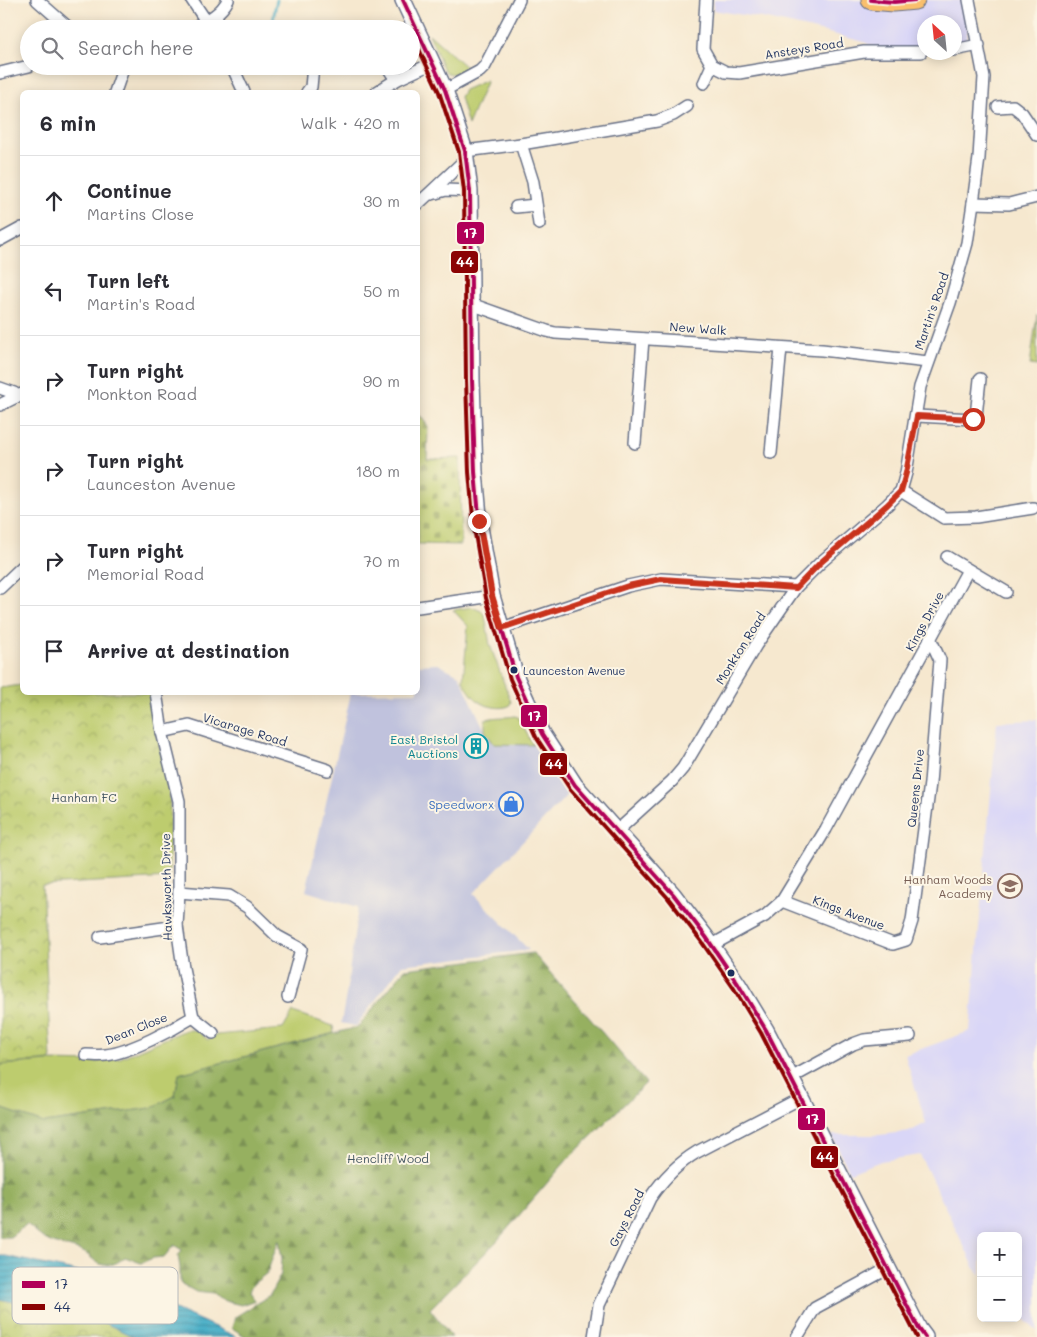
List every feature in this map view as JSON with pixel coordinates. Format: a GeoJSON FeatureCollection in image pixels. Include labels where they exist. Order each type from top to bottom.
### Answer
{"type":"FeatureCollection","features":[{"type":"Feature","properties":{"kind":"main road"},"geometry":{"type":"LineString","coordinates":[[871,0],[894,2],[915,0]]}},
{"type":"Feature","properties":{"kind":"street"},"geometry":{"type":"LineString","coordinates":[[37,0],[60,20]]}},
{"type":"Feature","properties":{"kind":"street"},"geometry":{"type":"LineString","coordinates":[[192,0],[205,20]]}},
{"type":"Feature","properties":{"kind":"street"},"geometry":{"type":"LineString","coordinates":[[208,20],[224,8],[228,0]]}},
{"type":"Feature","properties":{"kind":"street"},"geometry":{"type":"LineString","coordinates":[[403,0],[413,20]]}},
{"type":"Feature","properties":{"kind":"street"},"geometry":{"type":"LineString","coordinates":[[445,90],[480,71],[485,66],[519,0]]}},
{"type":"Feature","properties":{"kind":"street"},"geometry":{"type":"LineString","coordinates":[[704,83],[712,65],[703,49],[706,0]]}},
{"type":"Feature","properties":{"kind":"street","name":"Martin's Road"},"geometry":{"type":"LineString","coordinates":[[901,491],[917,416],[920,387],[950,303],[967,243],[973,203],[983,110],[984,77],[969,0]]}},
{"type":"Feature","properties":{"kind":"street"},"geometry":{"type":"LineString","coordinates":[[216,15],[217,20]]}},
{"type":"Feature","properties":{"kind":"street"},"geometry":{"type":"LineString","coordinates":[[420,36],[445,90],[466,155],[470,191],[475,472],[480,527],[492,596],[516,677],[542,734],[575,785],[672,894],[712,945],[766,1030],[919,1329],[925,1337]]}},
{"type":"Feature","properties":{"kind":"street"},"geometry":{"type":"LineString","coordinates":[[962,48],[979,45]]}},
{"type":"Feature","properties":{"kind":"street","name":"Ansteys Road"},"geometry":{"type":"LineString","coordinates":[[712,65],[726,72],[739,72],[864,52],[917,52]]}},
{"type":"Feature","properties":{"kind":"street"},"geometry":{"type":"LineString","coordinates":[[420,69],[433,63]]}},
{"type":"Feature","properties":{"kind":"street"},"geometry":{"type":"LineString","coordinates":[[0,73],[20,68]]}},
{"type":"Feature","properties":{"kind":"street"},"geometry":{"type":"LineString","coordinates":[[116,90],[120,75]]}},
{"type":"Feature","properties":{"kind":"street"},"geometry":{"type":"LineString","coordinates":[[236,75],[243,90]]}},
{"type":"Feature","properties":{"kind":"street"},"geometry":{"type":"LineString","coordinates":[[309,90],[311,87],[312,75]]}},
{"type":"Feature","properties":{"kind":"street"},"geometry":{"type":"LineString","coordinates":[[393,75],[396,80]]}},
{"type":"Feature","properties":{"kind":"street"},"geometry":{"type":"LineString","coordinates":[[380,90],[407,75]]}},
{"type":"Feature","properties":{"kind":"street"},"geometry":{"type":"LineString","coordinates":[[420,202],[466,155],[666,119],[687,106]]}},
{"type":"Feature","properties":{"kind":"street"},"geometry":{"type":"LineString","coordinates":[[998,107],[1013,106],[1022,113],[1037,135]]}},
{"type":"Feature","properties":{"kind":"street"},"geometry":{"type":"LineString","coordinates":[[521,144],[533,182],[538,224]]}},
{"type":"Feature","properties":{"kind":"street"},"geometry":{"type":"LineString","coordinates":[[428,196],[446,190],[470,191]]}},
{"type":"Feature","properties":{"kind":"street"},"geometry":{"type":"LineString","coordinates":[[973,203],[1009,204],[1037,197]]}},
{"type":"Feature","properties":{"kind":"street"},"geometry":{"type":"LineString","coordinates":[[516,207],[536,205]]}},
{"type":"Feature","properties":{"kind":"street"},"geometry":{"type":"LineString","coordinates":[[0,240],[20,229]]}},
{"type":"Feature","properties":{"kind":"street","name":"New Walk"},"geometry":{"type":"LineString","coordinates":[[471,304],[547,332],[781,348],[928,362]]}},
{"type":"Feature","properties":{"kind":"street"},"geometry":{"type":"LineString","coordinates":[[634,443],[643,339]]}},
{"type":"Feature","properties":{"kind":"street"},"geometry":{"type":"LineString","coordinates":[[771,453],[781,348]]}},
{"type":"Feature","properties":{"kind":"street"},"geometry":{"type":"LineString","coordinates":[[917,416],[970,420],[976,416],[980,380]]}},
{"type":"Feature","properties":{"kind":"street"},"geometry":{"type":"LineString","coordinates":[[0,388],[20,396]]}},
{"type":"Feature","properties":{"kind":"street"},"geometry":{"type":"LineString","coordinates":[[0,404],[20,396]]}},
{"type":"Feature","properties":{"kind":"street"},"geometry":{"type":"LineString","coordinates":[[901,491],[944,518],[976,517],[1033,508]]}},
{"type":"Feature","properties":{"kind":"street","name":"Monkton Road"},"geometry":{"type":"LineString","coordinates":[[616,832],[672,781],[683,768],[756,644],[796,588],[820,563],[901,491]]}},
{"type":"Feature","properties":{"kind":"street"},"geometry":{"type":"LineString","coordinates":[[946,557],[1006,592]]}},
{"type":"Feature","properties":{"kind":"street"},"geometry":{"type":"LineString","coordinates":[[0,588],[20,569]]}},
{"type":"Feature","properties":{"kind":"street","name":"Kings Drive"},"geometry":{"type":"LineString","coordinates":[[712,945],[765,916],[782,901],[826,829],[968,570]]}},
{"type":"Feature","properties":{"kind":"street"},"geometry":{"type":"LineString","coordinates":[[502,628],[628,586],[661,579],[796,588]]}},
{"type":"Feature","properties":{"kind":"street"},"geometry":{"type":"LineString","coordinates":[[420,607],[492,596]]}},
{"type":"Feature","properties":{"kind":"street","name":"Queens Drive"},"geometry":{"type":"LineString","coordinates":[[906,940],[912,921],[930,783],[940,660],[930,638]]}},
{"type":"Feature","properties":{"kind":"street"},"geometry":{"type":"LineString","coordinates":[[156,695],[162,732]]}},
{"type":"Feature","properties":{"kind":"street","name":"Vicarage Road"},"geometry":{"type":"LineString","coordinates":[[162,732],[189,726],[328,770]]}},
{"type":"Feature","properties":{"kind":"street","name":"Hawksworth Drive"},"geometry":{"type":"LineString","coordinates":[[162,732],[178,801],[180,892],[177,926],[193,1017]]}},
{"type":"Feature","properties":{"kind":"street"},"geometry":{"type":"LineString","coordinates":[[180,892],[229,896],[247,907],[277,936],[301,949],[288,997]]}},
{"type":"Feature","properties":{"kind":"street","name":"Kings Avenue"},"geometry":{"type":"LineString","coordinates":[[782,901],[893,944],[906,940]]}},
{"type":"Feature","properties":{"kind":"street"},"geometry":{"type":"LineString","coordinates":[[100,937],[177,926]]}},
{"type":"Feature","properties":{"kind":"street"},"geometry":{"type":"LineString","coordinates":[[193,1017],[213,1033]]}},
{"type":"Feature","properties":{"kind":"street","name":"Dean Close"},"geometry":{"type":"LineString","coordinates":[[86,1055],[105,1055],[120,1052],[172,1030],[193,1017]]}},
{"type":"Feature","properties":{"kind":"street"},"geometry":{"type":"LineString","coordinates":[[791,1078],[853,1044],[864,1040],[910,1036]]}},
{"type":"Feature","properties":{"kind":"street","name":"Gays Road"},"geometry":{"type":"LineString","coordinates":[[594,1337],[599,1305],[650,1198],[670,1171],[690,1156],[800,1098]]}},
{"type":"Feature","properties":{"kind":"street"},"geometry":{"type":"LineString","coordinates":[[797,1337],[815,1308],[888,1269]]}},
{"type":"Feature","properties":{"kind":"shaded area"},"geometry":{"type":"Polygon","coordinates":[[[714,0],[962,0],[968,30],[965,41],[962,42],[962,15],[917,15],[917,48],[877,48],[864,42],[825,32],[768,19],[713,10],[714,0]]]}},
{"type":"Feature","properties":{"kind":"shaded area"},"geometry":{"type":"Polygon","coordinates":[[[438,664],[459,675],[485,731],[494,744],[533,745],[568,794],[473,894],[529,950],[402,965],[356,1026],[341,1023],[358,907],[306,891],[351,695],[420,695],[420,665],[438,664]]]}},
{"type":"Feature","properties":{"kind":"shaded area"},"geometry":{"type":"Polygon","coordinates":[[[1037,720],[1037,1331],[1022,1318],[1022,1232],[977,1232],[977,1271],[920,1155],[881,1161],[850,1173],[832,1135],[880,1135],[911,1131],[926,1123],[905,1055],[970,1031],[997,722],[1037,720]]]}},
{"type":"Feature","properties":{"kind":"green space"},"geometry":{"type":"Polygon","coordinates":[[[429,34],[467,68],[454,74],[447,73],[443,68],[429,34]]]}},
{"type":"Feature","properties":{"kind":"green space"},"geometry":{"type":"Polygon","coordinates":[[[487,80],[468,125],[460,97],[464,90],[487,80]]]}},
{"type":"Feature","properties":{"kind":"green space"},"geometry":{"type":"Polygon","coordinates":[[[1037,315],[1037,366],[1030,365],[1037,315]]]}},
{"type":"Feature","properties":{"kind":"green space"},"geometry":{"type":"Polygon","coordinates":[[[420,416],[428,426],[427,459],[460,458],[461,545],[420,544],[420,416]]]}},
{"type":"Feature","properties":{"kind":"green space"},"geometry":{"type":"Polygon","coordinates":[[[472,607],[485,615],[490,645],[511,702],[509,706],[497,708],[482,704],[463,681],[468,626],[453,610],[472,607]]]}},
{"type":"Feature","properties":{"kind":"green space","name":"Hanham FC"},"geometry":{"type":"Polygon","coordinates":[[[20,685],[20,695],[149,695],[170,798],[169,878],[42,885],[51,1060],[0,1065],[0,688],[20,685]]]}},
{"type":"Feature","properties":{"kind":"green space"},"geometry":{"type":"Polygon","coordinates":[[[518,717],[533,745],[494,744],[485,731],[485,720],[518,717]]]}},
{"type":"Feature","properties":{"kind":"green space","name":"Hencliff Wood"},"geometry":{"type":"Polygon","coordinates":[[[533,953],[646,1083],[567,1160],[496,1242],[430,1309],[452,1337],[246,1337],[232,1328],[235,1317],[270,1295],[281,1274],[282,1259],[279,1240],[267,1273],[253,1284],[249,1292],[255,1300],[241,1305],[225,1301],[213,1294],[196,1292],[180,1283],[178,1256],[182,1250],[174,1245],[164,1257],[153,1258],[141,1263],[125,1257],[114,1264],[103,1265],[81,1251],[46,1240],[27,1224],[10,1237],[0,1237],[0,1108],[44,1123],[151,1108],[175,1096],[179,1074],[358,1027],[405,969],[533,953]]]}},
{"type":"Feature","properties":{"kind":"green space"},"geometry":{"type":"Polygon","coordinates":[[[293,1012],[333,1026],[334,1033],[179,1074],[175,1096],[151,1108],[44,1123],[0,1108],[0,1065],[47,1061],[96,1062],[120,1058],[186,1030],[197,1030],[208,1040],[216,1035],[283,1029],[293,1012]]]}},
{"type":"Feature","properties":{"kind":"green space"},"geometry":{"type":"Polygon","coordinates":[[[0,1299],[12,1302],[12,1324],[108,1324],[134,1337],[0,1337],[0,1299]]]}},
{"type":"Feature","properties":{"kind":"water"},"geometry":{"type":"Polygon","coordinates":[[[0,1256],[56,1267],[12,1267],[12,1302],[0,1299],[0,1256]]]}},
{"type":"Feature","properties":{"kind":"water"},"geometry":{"type":"Polygon","coordinates":[[[178,1310],[237,1337],[134,1337],[107,1324],[178,1324],[178,1310]]]}},
{"type":"Feature","properties":{"kind":"waterway"},"geometry":{"type":"LineString","coordinates":[[273,20],[277,0]]}},
{"type":"Feature","properties":{"kind":"transit line","name":"17"},"geometry":{"type":"LineString","coordinates":[[403,0],[412,20]]}},
{"type":"Feature","properties":{"kind":"transit line","name":"17"},"geometry":{"type":"LineString","coordinates":[[871,0],[894,2],[915,0]]}},
{"type":"Feature","properties":{"kind":"transit line","name":"17"},"geometry":{"type":"LineString","coordinates":[[420,36],[445,90],[465,151],[470,191],[472,380],[475,472],[480,527],[492,596],[516,677],[542,734],[575,785],[673,894],[706,937],[738,984],[766,1030],[919,1329],[925,1337]]}},
{"type":"Feature","properties":{"kind":"transit line","name":"44"},"geometry":{"type":"LineString","coordinates":[[420,51],[439,92],[459,152],[464,191],[466,380],[469,472],[474,528],[486,598],[510,679],[536,737],[570,789],[668,898],[733,987],[761,1033],[917,1337]]}},
{"type":"Feature","properties":{"kind":"place","name":"Launceston Avenue"},"geometry":{"type":"Point","coordinates":[514,670]}},
{"type":"Feature","properties":{"kind":"place","name":"East Bristol Auctions"},"geometry":{"type":"Point","coordinates":[476,746]}},
{"type":"Feature","properties":{"kind":"place","name":"Speedworx"},"geometry":{"type":"Point","coordinates":[511,804]}},
{"type":"Feature","properties":{"kind":"place","name":"Hanham Woods Academy"},"geometry":{"type":"Point","coordinates":[1010,886]}},
{"type":"Feature","properties":{"kind":"route"},"geometry":{"type":"LineString","coordinates":[[479,521],[492,596],[502,628],[628,586],[661,579],[796,588],[820,563],[901,491],[917,416],[973,419]]}}]}
